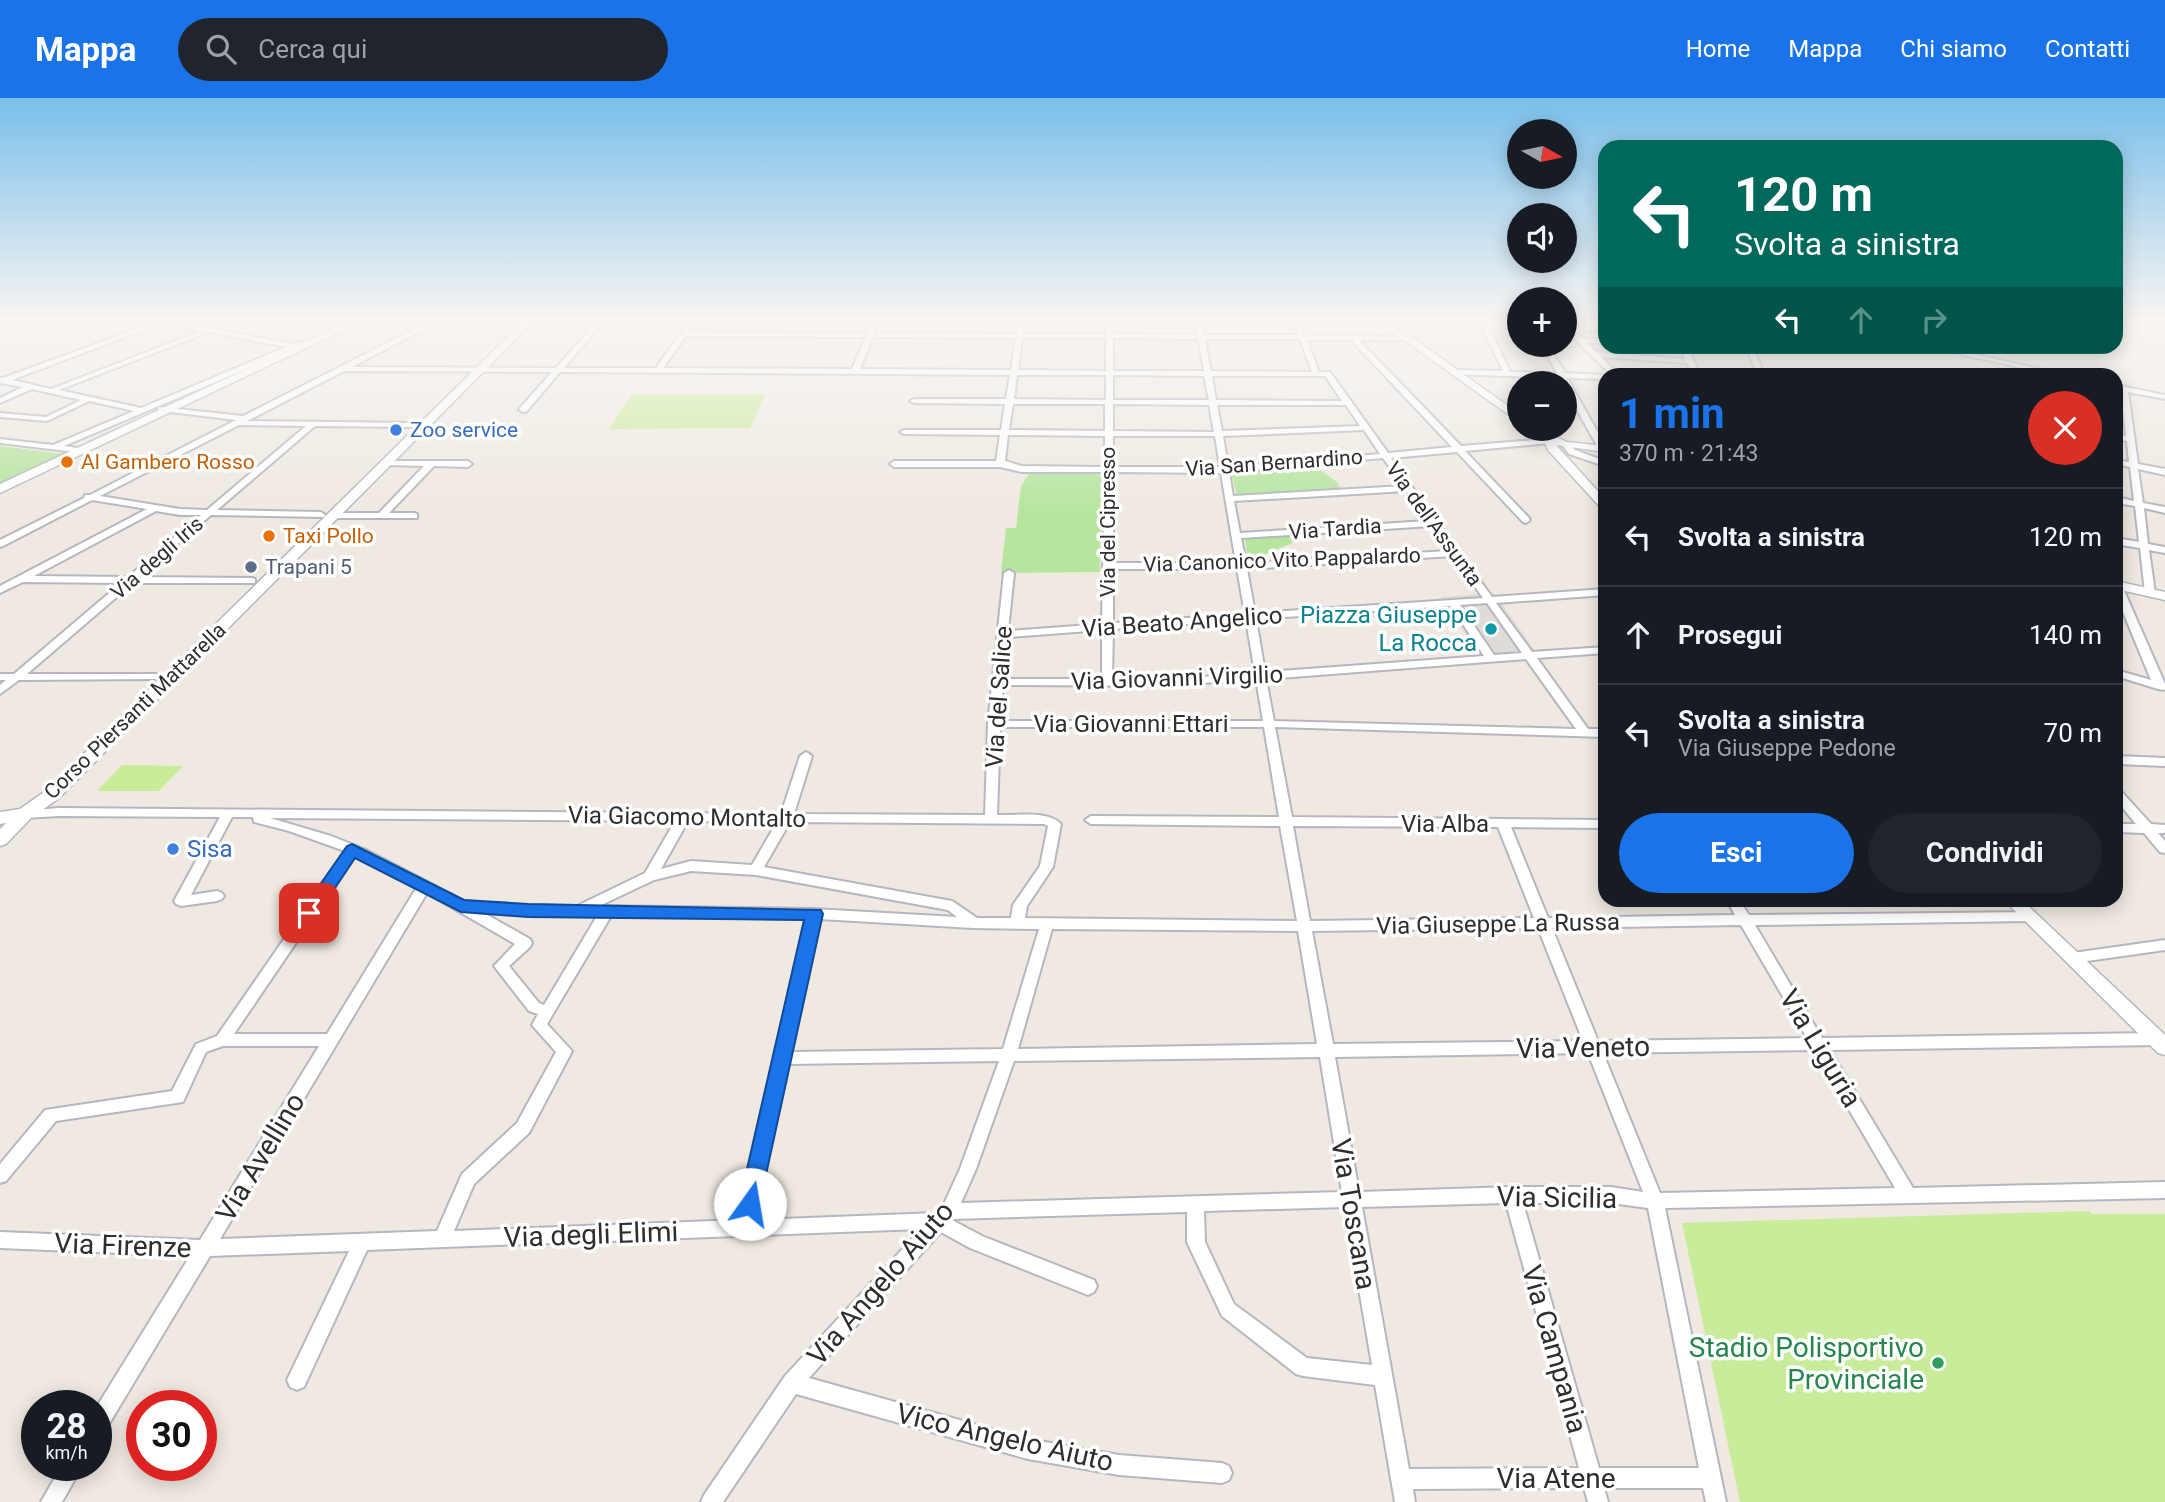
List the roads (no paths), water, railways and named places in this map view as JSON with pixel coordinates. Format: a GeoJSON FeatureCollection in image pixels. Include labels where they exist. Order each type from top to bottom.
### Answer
{"type":"FeatureCollection","features":[{"type":"Feature","properties":{"kind":"main road"},"geometry":{"type":"LineString","coordinates":[[0,489],[226,384]]}},
{"type":"Feature","properties":{"kind":"main road","name":"Corso Piersanti Mattarella"},"geometry":{"type":"LineString","coordinates":[[25,814],[53,794],[203,645],[412,425],[460,384]]}},
{"type":"Feature","properties":{"kind":"main road","name":"Corso Piersanti Mattarella"},"geometry":{"type":"LineString","coordinates":[[25,814],[33,797],[252,581],[387,463],[462,384]]}},
{"type":"Feature","properties":{"kind":"main road"},"geometry":{"type":"LineString","coordinates":[[0,818],[25,814]]}},
{"type":"Feature","properties":{"kind":"main road"},"geometry":{"type":"LineString","coordinates":[[0,840],[25,814]]}},
{"type":"Feature","properties":{"kind":"street"},"geometry":{"type":"LineString","coordinates":[[13,384],[141,410],[170,409],[241,421],[412,425]]}},
{"type":"Feature","properties":{"kind":"street"},"geometry":{"type":"LineString","coordinates":[[51,391],[70,384]]}},
{"type":"Feature","properties":{"kind":"street"},"geometry":{"type":"LineString","coordinates":[[56,447],[204,384]]}},
{"type":"Feature","properties":{"kind":"street"},"geometry":{"type":"LineString","coordinates":[[0,544],[315,384]]}},
{"type":"Feature","properties":{"kind":"street"},"geometry":{"type":"LineString","coordinates":[[523,410],[546,384]]}},
{"type":"Feature","properties":{"kind":"street"},"geometry":{"type":"LineString","coordinates":[[1000,464],[1012,384]]}},
{"type":"Feature","properties":{"kind":"street","name":"Via del Cipresso"},"geometry":{"type":"LineString","coordinates":[[1107,683],[1109,384]]}},
{"type":"Feature","properties":{"kind":"street","name":"Via Toscana"},"geometry":{"type":"LineString","coordinates":[[1210,384],[1405,1502]]}},
{"type":"Feature","properties":{"kind":"street","name":"Via dell'Assunta"},"geometry":{"type":"LineString","coordinates":[[1334,384],[1534,657]]}},
{"type":"Feature","properties":{"kind":"street"},"geometry":{"type":"LineString","coordinates":[[1397,384],[1526,520]]}},
{"type":"Feature","properties":{"kind":"street"},"geometry":{"type":"LineString","coordinates":[[1471,384],[1507,410]]}},
{"type":"Feature","properties":{"kind":"street"},"geometry":{"type":"LineString","coordinates":[[0,401],[30,387]]}},
{"type":"Feature","properties":{"kind":"street"},"geometry":{"type":"LineString","coordinates":[[2123,389],[2165,397]]}},
{"type":"Feature","properties":{"kind":"street"},"geometry":{"type":"LineString","coordinates":[[0,415],[47,419],[88,399]]}},
{"type":"Feature","properties":{"kind":"street"},"geometry":{"type":"LineString","coordinates":[[914,401],[1348,403]]}},
{"type":"Feature","properties":{"kind":"street"},"geometry":{"type":"LineString","coordinates":[[1577,402],[1598,439]]}},
{"type":"Feature","properties":{"kind":"street"},"geometry":{"type":"LineString","coordinates":[[2123,403],[2150,593]]}},
{"type":"Feature","properties":{"kind":"street","name":"Via degli Iris"},"geometry":{"type":"LineString","coordinates":[[0,691],[313,424]]}},
{"type":"Feature","properties":{"kind":"street"},"geometry":{"type":"LineString","coordinates":[[904,432],[1218,434],[1366,428]]}},
{"type":"Feature","properties":{"kind":"street"},"geometry":{"type":"LineString","coordinates":[[2123,438],[2130,439]]}},
{"type":"Feature","properties":{"kind":"street"},"geometry":{"type":"LineString","coordinates":[[0,441],[81,451]]}},
{"type":"Feature","properties":{"kind":"street"},"geometry":{"type":"LineString","coordinates":[[1549,441],[1567,446],[1598,449]]}},
{"type":"Feature","properties":{"kind":"street"},"geometry":{"type":"LineString","coordinates":[[1549,441],[1552,448],[1598,498]]}},
{"type":"Feature","properties":{"kind":"street","name":"Via San Bernardino"},"geometry":{"type":"LineString","coordinates":[[894,464],[1000,464],[1023,469],[1109,467],[1224,470],[1549,441]]}},
{"type":"Feature","properties":{"kind":"street"},"geometry":{"type":"LineString","coordinates":[[1567,446],[1572,452],[1598,461]]}},
{"type":"Feature","properties":{"kind":"street"},"geometry":{"type":"LineString","coordinates":[[387,463],[468,464]]}},
{"type":"Feature","properties":{"kind":"street"},"geometry":{"type":"LineString","coordinates":[[381,516],[431,464]]}},
{"type":"Feature","properties":{"kind":"street"},"geometry":{"type":"LineString","coordinates":[[2123,464],[2165,472]]}},
{"type":"Feature","properties":{"kind":"street"},"geometry":{"type":"LineString","coordinates":[[1230,499],[1409,488]]}},
{"type":"Feature","properties":{"kind":"street"},"geometry":{"type":"LineString","coordinates":[[89,497],[152,510],[208,514],[414,516]]}},
{"type":"Feature","properties":{"kind":"street"},"geometry":{"type":"LineString","coordinates":[[2123,502],[2165,510]]}},
{"type":"Feature","properties":{"kind":"street"},"geometry":{"type":"LineString","coordinates":[[0,590],[152,510]]}},
{"type":"Feature","properties":{"kind":"street","name":"Via Tardia"},"geometry":{"type":"LineString","coordinates":[[1236,536],[1434,523]]}},
{"type":"Feature","properties":{"kind":"street"},"geometry":{"type":"LineString","coordinates":[[2123,542],[2165,550]]}},
{"type":"Feature","properties":{"kind":"street","name":"Via Canonico Vito Pappalardo"},"geometry":{"type":"LineString","coordinates":[[1108,566],[1241,566],[1456,553]]}},
{"type":"Feature","properties":{"kind":"street","name":"Via del Salice"},"geometry":{"type":"LineString","coordinates":[[991,820],[994,724],[1009,573]]}},
{"type":"Feature","properties":{"kind":"street"},"geometry":{"type":"LineString","coordinates":[[22,579],[252,581]]}},
{"type":"Feature","properties":{"kind":"street"},"geometry":{"type":"LineString","coordinates":[[2123,587],[2165,596]]}},
{"type":"Feature","properties":{"kind":"street"},"geometry":{"type":"LineString","coordinates":[[1491,598],[1598,593]]}},
{"type":"Feature","properties":{"kind":"street","name":"Via Beato Angelico"},"geometry":{"type":"LineString","coordinates":[[1003,634],[1491,598]]}},
{"type":"Feature","properties":{"kind":"street"},"geometry":{"type":"LineString","coordinates":[[2123,599],[2162,686]]}},
{"type":"Feature","properties":{"kind":"street"},"geometry":{"type":"LineString","coordinates":[[1449,603],[1487,659]]}},
{"type":"Feature","properties":{"kind":"street"},"geometry":{"type":"LineString","coordinates":[[187,645],[203,645]]}},
{"type":"Feature","properties":{"kind":"street"},"geometry":{"type":"LineString","coordinates":[[1585,733],[1534,657],[1598,651]]}},
{"type":"Feature","properties":{"kind":"street","name":"Via Giovanni Virgilio"},"geometry":{"type":"LineString","coordinates":[[998,682],[1163,683],[1534,657]]}},
{"type":"Feature","properties":{"kind":"street"},"geometry":{"type":"LineString","coordinates":[[2123,675],[2162,686]]}},
{"type":"Feature","properties":{"kind":"street"},"geometry":{"type":"LineString","coordinates":[[0,677],[155,677]]}},
{"type":"Feature","properties":{"kind":"street","name":"Via Giovanni Ettari"},"geometry":{"type":"LineString","coordinates":[[994,724],[1269,724],[1598,733]]}},
{"type":"Feature","properties":{"kind":"street"},"geometry":{"type":"LineString","coordinates":[[755,870],[786,818],[806,756]]}},
{"type":"Feature","properties":{"kind":"street"},"geometry":{"type":"LineString","coordinates":[[2123,760],[2165,762]]}},
{"type":"Feature","properties":{"kind":"street"},"geometry":{"type":"LineString","coordinates":[[2123,801],[2165,849]]}},
{"type":"Feature","properties":{"kind":"street"},"geometry":{"type":"LineString","coordinates":[[25,814],[209,813],[288,825],[352,850],[461,906],[525,943],[501,966],[534,1007],[547,1012]]}},
{"type":"Feature","properties":{"kind":"street","name":"Via Giacomo Montalto"},"geometry":{"type":"LineString","coordinates":[[209,813],[1046,820],[1055,824],[1046,867],[1020,905],[1017,923]]}},
{"type":"Feature","properties":{"kind":"street"},"geometry":{"type":"LineString","coordinates":[[217,896],[181,901],[227,815]]}},
{"type":"Feature","properties":{"kind":"street"},"geometry":{"type":"LineString","coordinates":[[650,876],[684,817]]}},
{"type":"Feature","properties":{"kind":"street","name":"Via Alba"},"geometry":{"type":"LineString","coordinates":[[1091,820],[1598,824]]}},
{"type":"Feature","properties":{"kind":"street"},"geometry":{"type":"LineString","coordinates":[[1503,824],[1655,1201],[1716,1502]]}},
{"type":"Feature","properties":{"kind":"street"},"geometry":{"type":"LineString","coordinates":[[2123,828],[2165,829]]}},
{"type":"Feature","properties":{"kind":"street"},"geometry":{"type":"LineString","coordinates":[[222,1040],[352,850]]}},
{"type":"Feature","properties":{"kind":"street"},"geometry":{"type":"LineString","coordinates":[[576,911],[650,876],[691,866],[755,870],[952,905],[973,922]]}},
{"type":"Feature","properties":{"kind":"street","name":"Via Avellino"},"geometry":{"type":"LineString","coordinates":[[112,1401],[424,887]]}},
{"type":"Feature","properties":{"kind":"street","name":"Via Giuseppe La Russa"},"geometry":{"type":"LineString","coordinates":[[461,906],[576,911],[814,914],[1047,924],[1303,926],[2029,916]]}},
{"type":"Feature","properties":{"kind":"street","name":"Via Liguria"},"geometry":{"type":"LineString","coordinates":[[1737,907],[1909,1197]]}},
{"type":"Feature","properties":{"kind":"street"},"geometry":{"type":"LineString","coordinates":[[2019,907],[2161,1043]]}},
{"type":"Feature","properties":{"kind":"street"},"geometry":{"type":"LineString","coordinates":[[442,1239],[468,1179],[523,1128],[564,1051],[539,1025],[607,911]]}},
{"type":"Feature","properties":{"kind":"street"},"geometry":{"type":"LineString","coordinates":[[744,1228],[814,914]]}},
{"type":"Feature","properties":{"kind":"street","name":"Via Angelo Aiuto"},"geometry":{"type":"LineString","coordinates":[[712,1502],[792,1383],[943,1216],[968,1169],[1009,1054],[1047,924]]}},
{"type":"Feature","properties":{"kind":"street"},"geometry":{"type":"LineString","coordinates":[[2073,958],[2165,945]]}},
{"type":"Feature","properties":{"kind":"street"},"geometry":{"type":"LineString","coordinates":[[0,1176],[51,1115],[177,1097],[201,1048],[222,1040],[331,1040]]}},
{"type":"Feature","properties":{"kind":"street","name":"Via Veneto"},"geometry":{"type":"LineString","coordinates":[[1009,1054],[1593,1046],[2161,1043]]}},
{"type":"Feature","properties":{"kind":"street"},"geometry":{"type":"LineString","coordinates":[[782,1058],[1009,1054]]}},
{"type":"Feature","properties":{"kind":"street","name":"Via Sicilia"},"geometry":{"type":"LineString","coordinates":[[943,1216],[1195,1203],[1512,1195],[1611,1195],[1655,1201],[2165,1190]]}},
{"type":"Feature","properties":{"kind":"street","name":"Via Campania"},"geometry":{"type":"LineString","coordinates":[[1512,1195],[1598,1502]]}},
{"type":"Feature","properties":{"kind":"street"},"geometry":{"type":"LineString","coordinates":[[1195,1203],[1195,1242],[1228,1310],[1303,1367],[1382,1376]]}},
{"type":"Feature","properties":{"kind":"street"},"geometry":{"type":"LineString","coordinates":[[943,1216],[976,1242],[1088,1286]]}},
{"type":"Feature","properties":{"kind":"street","name":"Via degli Elimi"},"geometry":{"type":"LineString","coordinates":[[329,1244],[744,1228],[943,1216]]}},
{"type":"Feature","properties":{"kind":"street","name":"Via Firenze"},"geometry":{"type":"LineString","coordinates":[[0,1240],[205,1248],[329,1244]]}},
{"type":"Feature","properties":{"kind":"street"},"geometry":{"type":"LineString","coordinates":[[297,1380],[362,1242]]}},
{"type":"Feature","properties":{"kind":"street","name":"Vico Angelo Aiuto"},"geometry":{"type":"LineString","coordinates":[[792,1383],[1028,1449],[1119,1465],[1222,1473]]}},
{"type":"Feature","properties":{"kind":"street","name":"Via Atene"},"geometry":{"type":"LineString","coordinates":[[1401,1479],[1711,1478]]}},
{"type":"Feature","properties":{"kind":"street"},"geometry":{"type":"LineString","coordinates":[[51,1502],[63,1481]]}},
{"type":"Feature","properties":{"kind":"place","name":"Zoo service"},"geometry":{"type":"Point","coordinates":[396,430]}},
{"type":"Feature","properties":{"kind":"place","name":"Al Gambero Rosso"},"geometry":{"type":"Point","coordinates":[67,462]}},
{"type":"Feature","properties":{"kind":"place","name":"Taxi Pollo"},"geometry":{"type":"Point","coordinates":[269,536]}},
{"type":"Feature","properties":{"kind":"place","name":"Trapani 5"},"geometry":{"type":"Point","coordinates":[251,567]}},
{"type":"Feature","properties":{"kind":"place","name":"Piazza Giuseppe La Rocca"},"geometry":{"type":"Point","coordinates":[1491,629]}},
{"type":"Feature","properties":{"kind":"place","name":"Sisa"},"geometry":{"type":"Point","coordinates":[173,849]}},
{"type":"Feature","properties":{"kind":"place","name":"Stadio Polisportivo Provinciale"},"geometry":{"type":"Point","coordinates":[1938,1363]}}]}
